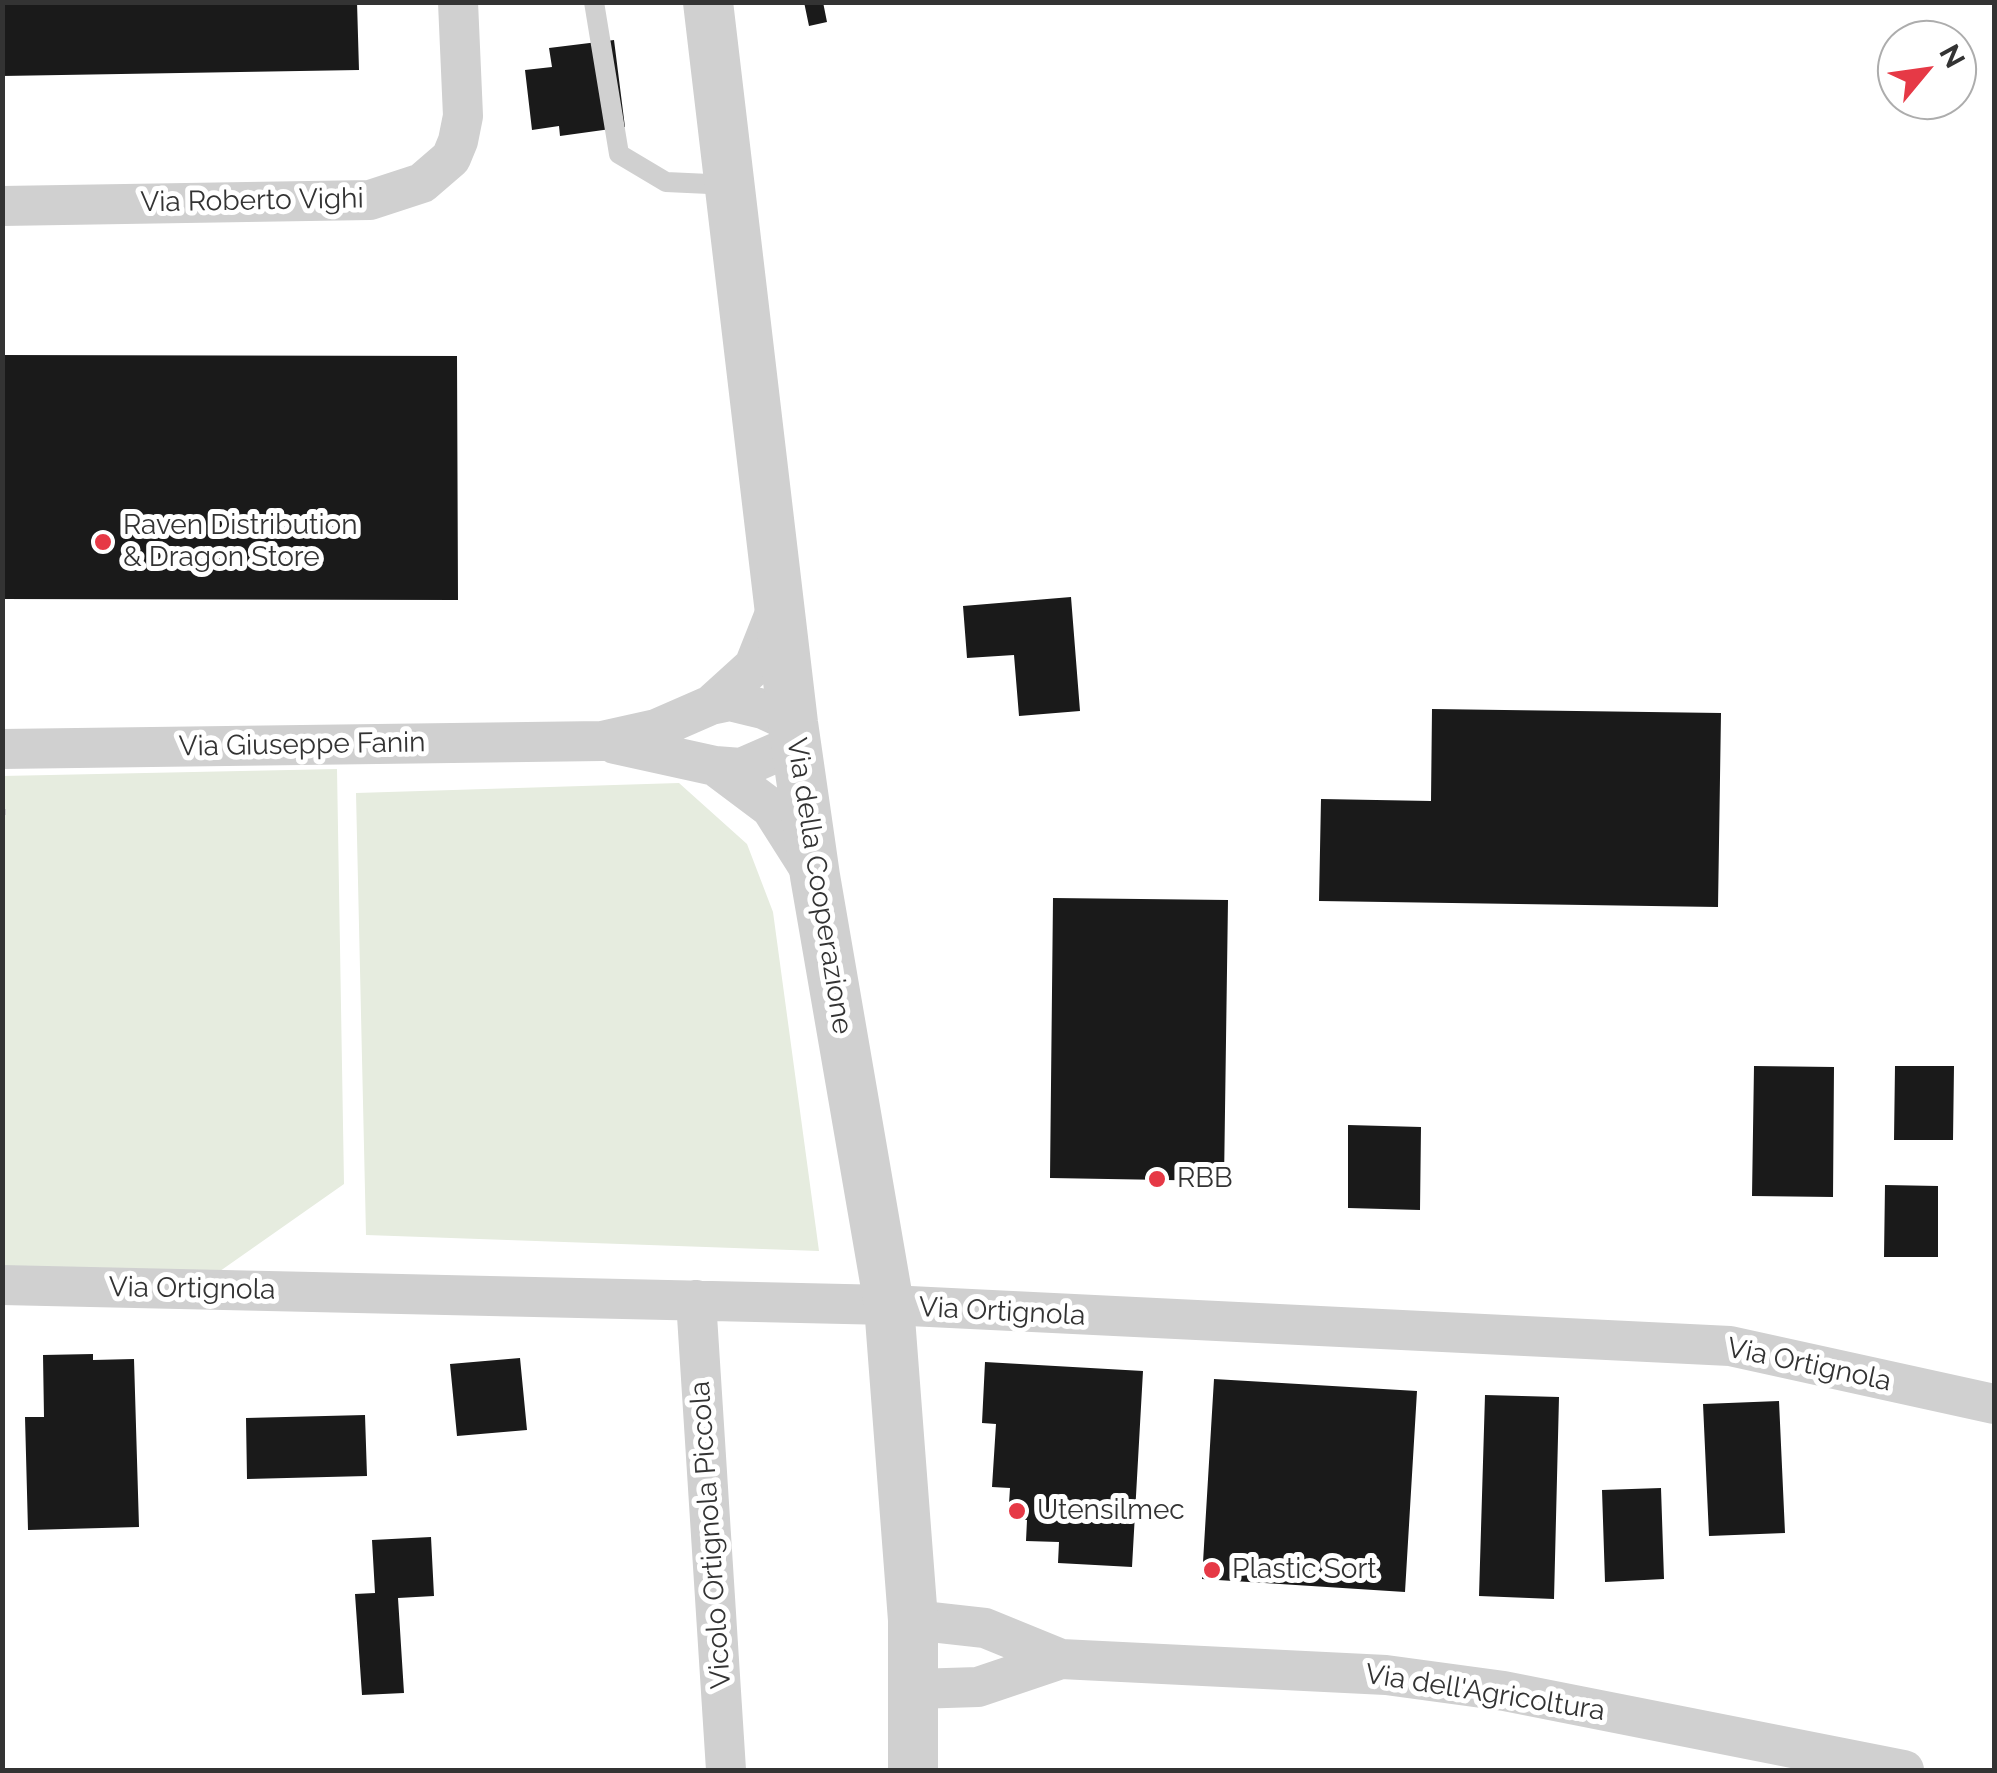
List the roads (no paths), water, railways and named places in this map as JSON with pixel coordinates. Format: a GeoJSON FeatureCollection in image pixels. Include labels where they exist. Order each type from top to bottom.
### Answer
{"type":"FeatureCollection","features":[{"type":"Feature","properties":{"kind":"street","name":"Via Roberto Vighi"},"geometry":{"type":"LineString","coordinates":[[2,206],[370,200],[422,183],[451,158],[463,116],[458,2]]}},
{"type":"Feature","properties":{"kind":"street","name":"Via della Cooperazione"},"geometry":{"type":"LineString","coordinates":[[708,2],[794,734],[888,1306],[914,1620],[912,1770]]}},
{"type":"Feature","properties":{"kind":"street","name":"Via Giuseppe Fanin"},"geometry":{"type":"LineString","coordinates":[[711,705],[754,666],[778,608]]}},
{"type":"Feature","properties":{"kind":"street","name":"Via Giuseppe Fanin"},"geometry":{"type":"LineString","coordinates":[[2,748],[602,741],[656,728],[711,705],[730,702],[746,705],[794,734],[742,768],[715,766],[602,741]]}},
{"type":"Feature","properties":{"kind":"street","name":"Via Giuseppe Fanin"},"geometry":{"type":"LineString","coordinates":[[715,766],[771,808],[815,876]]}},
{"type":"Feature","properties":{"kind":"street","name":"Via Ortignola"},"geometry":{"type":"LineString","coordinates":[[2,1284],[888,1306],[1730,1346],[1994,1404]]}},
{"type":"Feature","properties":{"kind":"street","name":"Vicolo Ortignola Piccola"},"geometry":{"type":"LineString","coordinates":[[696,1300],[726,1770]]}},
{"type":"Feature","properties":{"kind":"street","name":"Via dell'Agricoltura"},"geometry":{"type":"LineString","coordinates":[[914,1620],[985,1628],[1061,1659],[1386,1674],[1504,1691],[1904,1770]]}},
{"type":"Feature","properties":{"kind":"street","name":"Via dell'Agricoltura"},"geometry":{"type":"LineString","coordinates":[[915,1689],[978,1687],[1061,1659]]}},
{"type":"Feature","properties":{"kind":"lane"},"geometry":{"type":"LineString","coordinates":[[594,2],[619,154],[666,182],[732,185]]}},
{"type":"Feature","properties":{"kind":"place","name":"Raven Distribution & Dragon Store"},"geometry":{"type":"Point","coordinates":[103,542]}},
{"type":"Feature","properties":{"kind":"place","name":"RBB"},"geometry":{"type":"Point","coordinates":[1157,1179]}},
{"type":"Feature","properties":{"kind":"place","name":"Utensilmec"},"geometry":{"type":"Point","coordinates":[1017,1511]}},
{"type":"Feature","properties":{"kind":"place","name":"Plastic Sort"},"geometry":{"type":"Point","coordinates":[1212,1570]}}]}
